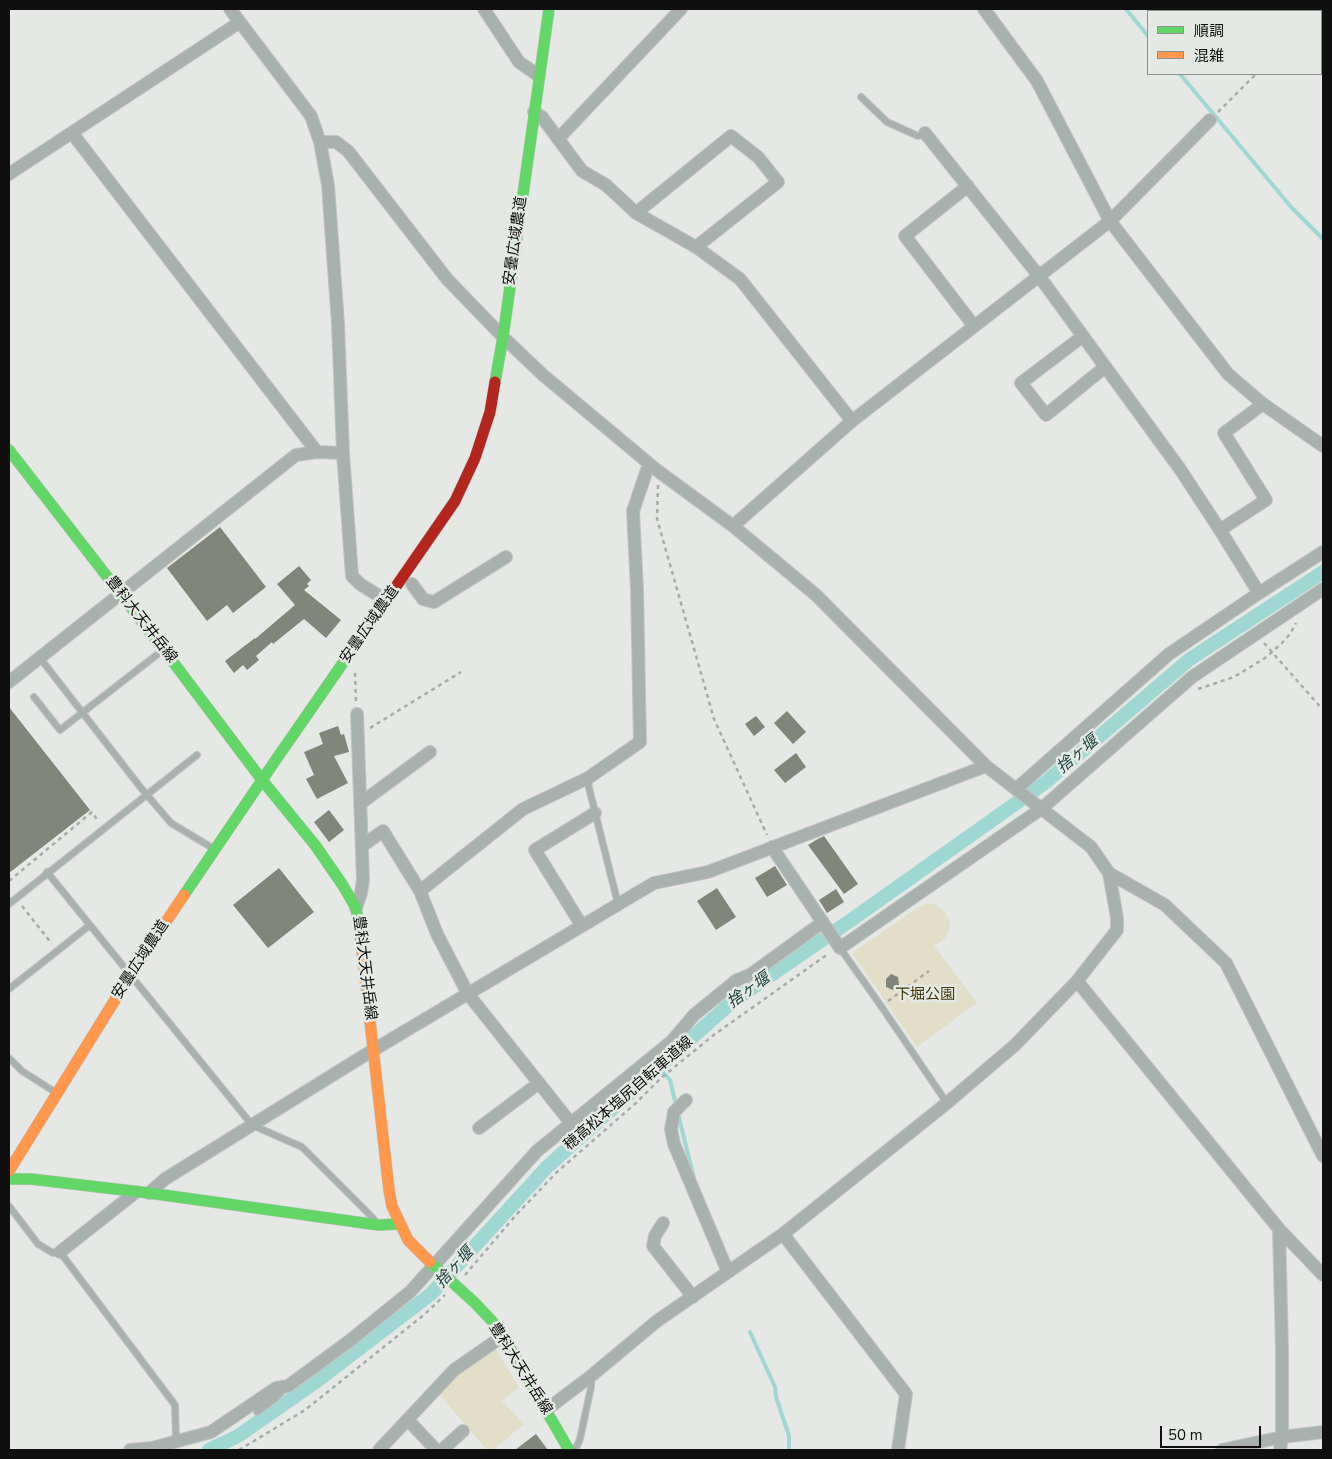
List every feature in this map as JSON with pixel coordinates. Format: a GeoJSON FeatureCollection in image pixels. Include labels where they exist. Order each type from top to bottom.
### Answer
{"type":"FeatureCollection","features":[{"type":"Feature","properties":{"kind":"street"},"geometry":{"type":"LineString","coordinates":[[230,9],[311,116],[320,142],[328,185],[352,576],[360,584],[387,601]]}},
{"type":"Feature","properties":{"kind":"street"},"geometry":{"type":"LineString","coordinates":[[484,9],[519,62],[539,76]]}},
{"type":"Feature","properties":{"kind":"street","name":"安曇広域農道"},"geometry":{"type":"LineString","coordinates":[[9,1171],[131,974],[262,780],[455,501],[475,458],[490,412],[503,337],[549,9]]}},
{"type":"Feature","properties":{"kind":"street"},"geometry":{"type":"LineString","coordinates":[[984,9],[1037,81],[1110,221],[1228,374],[1263,404],[1323,446]]}},
{"type":"Feature","properties":{"kind":"street"},"geometry":{"type":"LineString","coordinates":[[558,140],[678,10]]}},
{"type":"Feature","properties":{"kind":"street"},"geometry":{"type":"LineString","coordinates":[[9,174],[240,22]]}},
{"type":"Feature","properties":{"kind":"street"},"geometry":{"type":"LineString","coordinates":[[534,112],[542,117],[582,171],[606,185],[636,213],[696,247],[740,279],[852,420]]}},
{"type":"Feature","properties":{"kind":"street"},"geometry":{"type":"LineString","coordinates":[[733,526],[852,420],[1110,221],[1210,120]]}},
{"type":"Feature","properties":{"kind":"street"},"geometry":{"type":"LineString","coordinates":[[925,133],[1039,276],[1180,469],[1259,593]]}},
{"type":"Feature","properties":{"kind":"street"},"geometry":{"type":"LineString","coordinates":[[72,134],[317,452]]}},
{"type":"Feature","properties":{"kind":"street"},"geometry":{"type":"LineString","coordinates":[[636,213],[730,136],[758,157],[778,182],[696,247]]}},
{"type":"Feature","properties":{"kind":"street"},"geometry":{"type":"LineString","coordinates":[[320,142],[336,142],[348,151],[447,279],[543,375],[653,467],[733,526],[816,595],[986,766],[1091,847],[1109,873],[1117,918],[1116,930],[1077,981],[1015,1045],[947,1103],[783,1234],[657,1321],[591,1376],[546,1410]]}},
{"type":"Feature","properties":{"kind":"street"},"geometry":{"type":"LineString","coordinates":[[968,186],[905,236],[974,326]]}},
{"type":"Feature","properties":{"kind":"street"},"geometry":{"type":"LineString","coordinates":[[1083,336],[1021,382],[1046,415],[1105,367]]}},
{"type":"Feature","properties":{"kind":"street"},"geometry":{"type":"LineString","coordinates":[[1220,530],[1266,500],[1224,433],[1263,404]]}},
{"type":"Feature","properties":{"kind":"street","name":"豊科大天井岳線"},"geometry":{"type":"LineString","coordinates":[[9,450],[262,780],[315,845],[356,908],[360,928],[392,1206],[408,1240],[436,1268],[450,1286],[480,1309],[503,1336],[571,1450]]}},
{"type":"Feature","properties":{"kind":"street"},"geometry":{"type":"LineString","coordinates":[[9,682],[296,454],[317,452],[343,453]]}},
{"type":"Feature","properties":{"kind":"street"},"geometry":{"type":"LineString","coordinates":[[420,891],[523,809],[588,778],[640,742],[637,590],[633,511],[653,467]]}},
{"type":"Feature","properties":{"kind":"street"},"geometry":{"type":"LineString","coordinates":[[1018,790],[1169,654],[1323,552]]}},
{"type":"Feature","properties":{"kind":"street"},"geometry":{"type":"LineString","coordinates":[[412,584],[423,599],[434,602],[506,557]]}},
{"type":"Feature","properties":{"kind":"street"},"geometry":{"type":"LineString","coordinates":[[772,847],[823,922],[836,948],[1038,806],[1192,677],[1323,589]]}},
{"type":"Feature","properties":{"kind":"street"},"geometry":{"type":"LineString","coordinates":[[356,908],[363,880],[357,714]]}},
{"type":"Feature","properties":{"kind":"street"},"geometry":{"type":"LineString","coordinates":[[361,803],[430,752]]}},
{"type":"Feature","properties":{"kind":"street"},"geometry":{"type":"LineString","coordinates":[[60,1252],[142,1193],[374,1050],[654,883],[708,872],[986,766]]}},
{"type":"Feature","properties":{"kind":"street"},"geometry":{"type":"LineString","coordinates":[[582,926],[535,850],[595,813]]}},
{"type":"Feature","properties":{"kind":"street"},"geometry":{"type":"LineString","coordinates":[[362,846],[383,831],[420,891],[437,934],[468,994],[570,1122]]}},
{"type":"Feature","properties":{"kind":"street"},"geometry":{"type":"LineString","coordinates":[[1109,873],[1166,905],[1226,963],[1323,1156]]}},
{"type":"Feature","properties":{"kind":"street"},"geometry":{"type":"LineString","coordinates":[[130,1450],[152,1448],[211,1432],[276,1388],[288,1386],[348,1342],[397,1303],[436,1268],[537,1151],[570,1122],[672,1041],[694,1015],[737,980],[750,975],[823,922]]}},
{"type":"Feature","properties":{"kind":"street"},"geometry":{"type":"LineString","coordinates":[[1077,981],[1279,1229],[1323,1275]]}},
{"type":"Feature","properties":{"kind":"street"},"geometry":{"type":"LineString","coordinates":[[478,1128],[539,1083]]}},
{"type":"Feature","properties":{"kind":"street"},"geometry":{"type":"LineString","coordinates":[[686,1100],[674,1112],[671,1129],[674,1144],[728,1272]]}},
{"type":"Feature","properties":{"kind":"street"},"geometry":{"type":"LineString","coordinates":[[9,1179],[31,1179],[378,1225],[400,1224]]}},
{"type":"Feature","properties":{"kind":"street"},"geometry":{"type":"LineString","coordinates":[[663,1223],[655,1236],[653,1246],[693,1297]]}},
{"type":"Feature","properties":{"kind":"street"},"geometry":{"type":"LineString","coordinates":[[1279,1229],[1282,1349],[1282,1437],[1280,1450]]}},
{"type":"Feature","properties":{"kind":"street"},"geometry":{"type":"LineString","coordinates":[[783,1234],[906,1394],[898,1450]]}},
{"type":"Feature","properties":{"kind":"street"},"geometry":{"type":"LineString","coordinates":[[379,1450],[454,1370],[503,1336]]}},
{"type":"Feature","properties":{"kind":"street"},"geometry":{"type":"LineString","coordinates":[[408,1420],[436,1450]]}},
{"type":"Feature","properties":{"kind":"street"},"geometry":{"type":"LineString","coordinates":[[442,1450],[463,1431]]}},
{"type":"Feature","properties":{"kind":"street"},"geometry":{"type":"LineString","coordinates":[[1222,1450],[1282,1437],[1323,1432]]}},
{"type":"Feature","properties":{"kind":"lane"},"geometry":{"type":"LineString","coordinates":[[861,97],[887,122],[918,136],[925,133]]}},
{"type":"Feature","properties":{"kind":"lane"},"geometry":{"type":"LineString","coordinates":[[34,697],[60,730],[164,650]]}},
{"type":"Feature","properties":{"kind":"lane"},"geometry":{"type":"LineString","coordinates":[[40,658],[171,823],[215,850]]}},
{"type":"Feature","properties":{"kind":"lane"},"geometry":{"type":"LineString","coordinates":[[9,904],[197,755]]}},
{"type":"Feature","properties":{"kind":"lane"},"geometry":{"type":"LineString","coordinates":[[588,778],[618,904]]}},
{"type":"Feature","properties":{"kind":"lane"},"geometry":{"type":"LineString","coordinates":[[48,872],[252,1125],[302,1147],[378,1225]]}},
{"type":"Feature","properties":{"kind":"lane"},"geometry":{"type":"LineString","coordinates":[[9,989],[90,925]]}},
{"type":"Feature","properties":{"kind":"lane"},"geometry":{"type":"LineString","coordinates":[[836,948],[881,1006],[947,1103]]}},
{"type":"Feature","properties":{"kind":"lane"},"geometry":{"type":"LineString","coordinates":[[9,1058],[22,1070],[56,1093]]}},
{"type":"Feature","properties":{"kind":"lane"},"geometry":{"type":"LineString","coordinates":[[9,1206],[38,1244],[53,1253],[60,1252],[175,1405],[176,1442]]}},
{"type":"Feature","properties":{"kind":"lane"},"geometry":{"type":"LineString","coordinates":[[571,1450],[577,1446],[582,1432],[591,1387],[591,1376]]}},
{"type":"Feature","properties":{"kind":"lane"},"geometry":{"type":"LineString","coordinates":[[257,1412],[288,1386]]}},
{"type":"Feature","properties":{"kind":"path"},"geometry":{"type":"LineString","coordinates":[[1210,120],[1255,75]]}},
{"type":"Feature","properties":{"kind":"path"},"geometry":{"type":"LineString","coordinates":[[653,467],[657,519],[714,719],[772,847]]}},
{"type":"Feature","properties":{"kind":"path"},"geometry":{"type":"LineString","coordinates":[[1195,690],[1234,677],[1265,658],[1290,634],[1297,621]]}},
{"type":"Feature","properties":{"kind":"path"},"geometry":{"type":"LineString","coordinates":[[1257,634],[1323,710]]}},
{"type":"Feature","properties":{"kind":"path"},"geometry":{"type":"LineString","coordinates":[[353,669],[355,674],[357,714]]}},
{"type":"Feature","properties":{"kind":"path"},"geometry":{"type":"LineString","coordinates":[[358,735],[461,672]]}},
{"type":"Feature","properties":{"kind":"path"},"geometry":{"type":"LineString","coordinates":[[9,880],[92,812],[98,821]]}},
{"type":"Feature","properties":{"kind":"path"},"geometry":{"type":"LineString","coordinates":[[22,905],[52,944]]}},
{"type":"Feature","properties":{"kind":"path","name":"穂高松本塩尻自転車道線"},"geometry":{"type":"LineString","coordinates":[[463,1277],[516,1215],[557,1172],[636,1103],[661,1078],[715,1034],[836,948]]}},
{"type":"Feature","properties":{"kind":"path"},"geometry":{"type":"LineString","coordinates":[[881,1006],[929,971]]}},
{"type":"Feature","properties":{"kind":"path"},"geometry":{"type":"LineString","coordinates":[[239,1450],[305,1410],[425,1314],[450,1286]]}},
{"type":"Feature","properties":{"kind":"green space","name":"下堀公園"},"geometry":{"type":"Polygon","coordinates":[[[928,903],[936,905],[946,913],[950,923],[949,931],[945,938],[934,946],[977,1003],[917,1047],[852,953],[920,906],[928,903]]]}},
{"type":"Feature","properties":{"kind":"green space"},"geometry":{"type":"Polygon","coordinates":[[[495,1348],[519,1387],[502,1401],[524,1424],[493,1450],[487,1450],[439,1394],[457,1373],[495,1348]]]}},
{"type":"Feature","properties":{"kind":"building"},"geometry":{"type":"Polygon","coordinates":[[[220,527],[266,587],[233,613],[227,605],[207,621],[167,568],[220,527]]]}},
{"type":"Feature","properties":{"kind":"building"},"geometry":{"type":"Polygon","coordinates":[[[299,566],[311,580],[307,584],[309,586],[304,590],[341,620],[326,638],[304,619],[256,656],[259,660],[247,670],[243,665],[234,673],[225,661],[255,639],[295,605],[277,584],[299,566]]]}},
{"type":"Feature","properties":{"kind":"building"},"geometry":{"type":"Polygon","coordinates":[[[9,707],[90,810],[9,873],[9,707]]]}},
{"type":"Feature","properties":{"kind":"building"},"geometry":{"type":"Polygon","coordinates":[[[787,711],[806,732],[793,744],[774,723],[787,711]]]}},
{"type":"Feature","properties":{"kind":"building"},"geometry":{"type":"Polygon","coordinates":[[[756,716],[765,727],[754,736],[745,724],[756,716]]]}},
{"type":"Feature","properties":{"kind":"building"},"geometry":{"type":"Polygon","coordinates":[[[338,726],[341,735],[344,734],[349,752],[334,756],[348,783],[317,799],[306,779],[314,775],[304,752],[323,744],[319,733],[338,726]]]}},
{"type":"Feature","properties":{"kind":"building"},"geometry":{"type":"Polygon","coordinates":[[[796,753],[806,767],[785,783],[774,770],[796,753]]]}},
{"type":"Feature","properties":{"kind":"building"},"geometry":{"type":"Polygon","coordinates":[[[329,810],[344,830],[329,842],[314,822],[329,810]]]}},
{"type":"Feature","properties":{"kind":"building"},"geometry":{"type":"Polygon","coordinates":[[[824,836],[858,884],[844,894],[808,845],[824,836]]]}},
{"type":"Feature","properties":{"kind":"building"},"geometry":{"type":"Polygon","coordinates":[[[775,866],[787,885],[767,897],[755,878],[775,866]]]}},
{"type":"Feature","properties":{"kind":"building"},"geometry":{"type":"Polygon","coordinates":[[[279,868],[314,912],[268,948],[233,905],[279,868]]]}},
{"type":"Feature","properties":{"kind":"building"},"geometry":{"type":"Polygon","coordinates":[[[717,888],[736,917],[716,930],[697,901],[717,888]]]}},
{"type":"Feature","properties":{"kind":"building"},"geometry":{"type":"Polygon","coordinates":[[[836,889],[844,902],[827,913],[819,900],[836,889]]]}},
{"type":"Feature","properties":{"kind":"building"},"geometry":{"type":"Polygon","coordinates":[[[891,974],[898,977],[899,985],[893,990],[886,987],[886,979],[891,974]]]}},
{"type":"Feature","properties":{"kind":"building"},"geometry":{"type":"Polygon","coordinates":[[[536,1434],[548,1450],[515,1450],[536,1434]]]}},
{"type":"Feature","properties":{"kind":"waterway"},"geometry":{"type":"LineString","coordinates":[[1126,9],[1147,35]]}},
{"type":"Feature","properties":{"kind":"waterway"},"geometry":{"type":"LineString","coordinates":[[1181,75],[1292,208],[1323,239]]}},
{"type":"Feature","properties":{"kind":"waterway","name":"捨ヶ堰"},"geometry":{"type":"LineString","coordinates":[[209,1450],[238,1436],[317,1381],[431,1294],[547,1167],[732,1002],[1046,782],[1190,659],[1323,572]]}},
{"type":"Feature","properties":{"kind":"waterway"},"geometry":{"type":"LineString","coordinates":[[659,1068],[670,1080],[676,1105]]}},
{"type":"Feature","properties":{"kind":"waterway"},"geometry":{"type":"LineString","coordinates":[[678,1114],[694,1178]]}},
{"type":"Feature","properties":{"kind":"waterway"},"geometry":{"type":"LineString","coordinates":[[750,1332],[775,1387],[776,1397],[789,1436],[789,1450]]}},
{"type":"Feature","properties":{"kind":"traffic: fast"},"geometry":{"type":"LineString","coordinates":[[495,382],[549,9]]}},
{"type":"Feature","properties":{"kind":"traffic: fast"},"geometry":{"type":"LineString","coordinates":[[9,450],[262,780],[315,845],[356,908],[362,950]]}},
{"type":"Feature","properties":{"kind":"traffic: fast"},"geometry":{"type":"LineString","coordinates":[[184,895],[397,585]]}},
{"type":"Feature","properties":{"kind":"traffic: fast"},"geometry":{"type":"LineString","coordinates":[[9,1179],[31,1179],[149,1193],[378,1225],[399,1224]]}},
{"type":"Feature","properties":{"kind":"traffic: fast"},"geometry":{"type":"LineString","coordinates":[[430,1262],[492,1321],[503,1336],[569,1450]]}},
{"type":"Feature","properties":{"kind":"traffic: slow"},"geometry":{"type":"LineString","coordinates":[[9,1171],[131,974],[184,895]]}},
{"type":"Feature","properties":{"kind":"traffic: slow"},"geometry":{"type":"LineString","coordinates":[[362,950],[392,1206],[408,1240],[430,1262]]}},
{"type":"Feature","properties":{"kind":"traffic: jam"},"geometry":{"type":"LineString","coordinates":[[397,585],[455,501],[475,458],[490,412],[495,382]]}}]}
